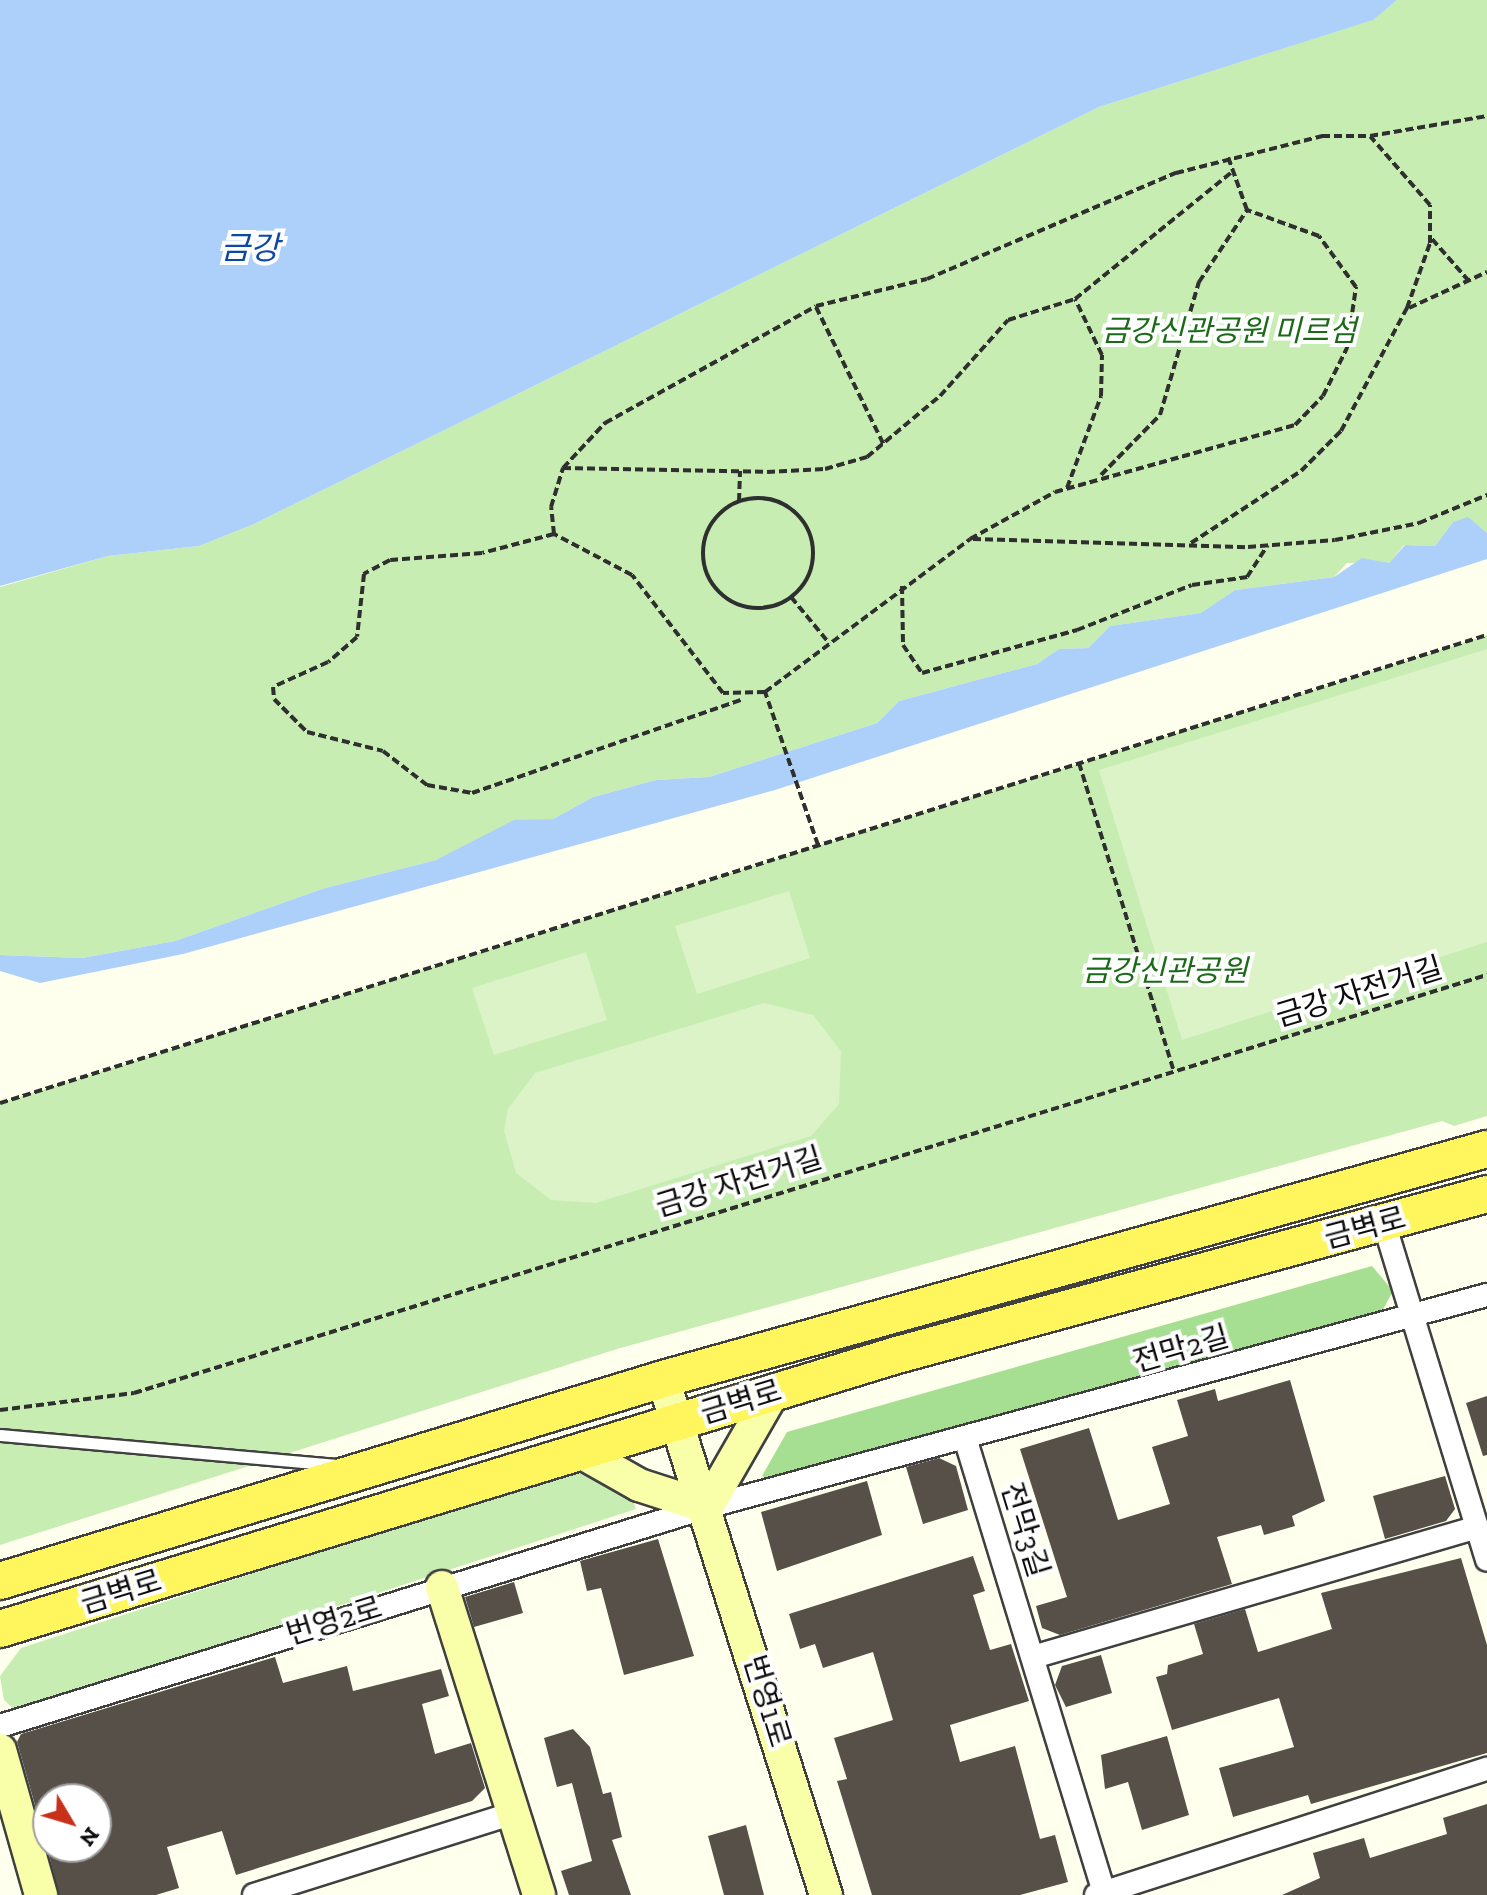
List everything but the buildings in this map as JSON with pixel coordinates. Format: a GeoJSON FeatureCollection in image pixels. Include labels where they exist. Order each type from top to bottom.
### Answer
{"type":"FeatureCollection","features":[{"type":"Feature","properties":{"kind":"main road","name":"금벽로"},"geometry":{"type":"LineString","coordinates":[[0,1581],[663,1379],[1487,1149]]}},
{"type":"Feature","properties":{"kind":"main road","name":"금벽로"},"geometry":{"type":"LineString","coordinates":[[0,1629],[773,1392],[1487,1194]]}},
{"type":"Feature","properties":{"kind":"main road","name":"번영1로"},"geometry":{"type":"LineString","coordinates":[[663,1379],[675,1422],[707,1507],[826,1895]]}},
{"type":"Feature","properties":{"kind":"main road"},"geometry":{"type":"LineString","coordinates":[[579,1451],[639,1485],[707,1507],[773,1392]]}},
{"type":"Feature","properties":{"kind":"main road"},"geometry":{"type":"LineString","coordinates":[[442,1587],[539,1895]]}},
{"type":"Feature","properties":{"kind":"main road"},"geometry":{"type":"LineString","coordinates":[[0,1750],[41,1895]]}},
{"type":"Feature","properties":{"kind":"street"},"geometry":{"type":"LineString","coordinates":[[1384,1223],[1487,1560]]}},
{"type":"Feature","properties":{"kind":"street","name":"전막2길"},"geometry":{"type":"LineString","coordinates":[[966,1441],[1487,1295]]}},
{"type":"Feature","properties":{"kind":"street"},"geometry":{"type":"LineString","coordinates":[[442,1587],[707,1507],[966,1441]]}},
{"type":"Feature","properties":{"kind":"street","name":"전막3길"},"geometry":{"type":"LineString","coordinates":[[966,1441],[1102,1894]]}},
{"type":"Feature","properties":{"kind":"street"},"geometry":{"type":"LineString","coordinates":[[1033,1657],[1477,1527]]}},
{"type":"Feature","properties":{"kind":"street","name":"번영2로"},"geometry":{"type":"LineString","coordinates":[[0,1726],[442,1587]]}},
{"type":"Feature","properties":{"kind":"street"},"geometry":{"type":"LineString","coordinates":[[1102,1894],[1487,1769]]}},
{"type":"Feature","properties":{"kind":"street"},"geometry":{"type":"LineString","coordinates":[[254,1895],[514,1813]]}},
{"type":"Feature","properties":{"kind":"lane"},"geometry":{"type":"LineString","coordinates":[[0,1435],[361,1469]]}},
{"type":"Feature","properties":{"kind":"path"},"geometry":{"type":"LineString","coordinates":[[554,534],[551,507],[563,468],[605,423],[680,376],[816,306],[927,279],[1228,157],[1322,136],[1370,136],[1487,116]]}},
{"type":"Feature","properties":{"kind":"path"},"geometry":{"type":"LineString","coordinates":[[1191,543],[1301,471],[1341,431],[1407,308],[1431,236],[1430,205],[1417,184],[1370,136]]}},
{"type":"Feature","properties":{"kind":"path"},"geometry":{"type":"LineString","coordinates":[[1228,157],[1247,210]]}},
{"type":"Feature","properties":{"kind":"path"},"geometry":{"type":"LineString","coordinates":[[563,468],[825,469],[884,445],[940,396],[1008,320],[1075,299],[1233,171]]}},
{"type":"Feature","properties":{"kind":"path"},"geometry":{"type":"LineString","coordinates":[[745,698],[723,693],[632,575],[554,534],[482,553],[390,560],[364,574],[357,637],[328,662],[273,687],[274,699],[307,732],[383,751],[427,785],[472,793],[765,692],[902,586],[970,539],[1067,488],[1295,425],[1337,372],[1356,287],[1319,236],[1247,210]]}},
{"type":"Feature","properties":{"kind":"path"},"geometry":{"type":"LineString","coordinates":[[1098,478],[1160,415],[1199,282],[1247,210]]}},
{"type":"Feature","properties":{"kind":"path"},"geometry":{"type":"LineString","coordinates":[[1431,236],[1468,280]]}},
{"type":"Feature","properties":{"kind":"path"},"geometry":{"type":"LineString","coordinates":[[1407,308],[1487,272]]}},
{"type":"Feature","properties":{"kind":"path"},"geometry":{"type":"LineString","coordinates":[[1067,488],[1101,382],[1102,355],[1075,299]]}},
{"type":"Feature","properties":{"kind":"path"},"geometry":{"type":"LineString","coordinates":[[816,306],[884,445]]}},
{"type":"Feature","properties":{"kind":"path"},"geometry":{"type":"LineString","coordinates":[[739,501],[782,503],[810,535],[811,569],[791,597],[755,608],[721,594],[710,579],[707,533],[739,501],[740,470]]}},
{"type":"Feature","properties":{"kind":"path"},"geometry":{"type":"LineString","coordinates":[[970,539],[1268,545],[1419,523],[1487,495]]}},
{"type":"Feature","properties":{"kind":"path"},"geometry":{"type":"LineString","coordinates":[[902,586],[903,645],[922,673],[1077,630],[1192,585],[1247,577],[1268,545]]}},
{"type":"Feature","properties":{"kind":"path"},"geometry":{"type":"LineString","coordinates":[[791,597],[829,643]]}},
{"type":"Feature","properties":{"kind":"path"},"geometry":{"type":"LineString","coordinates":[[0,1103],[1487,635]]}},
{"type":"Feature","properties":{"kind":"path"},"geometry":{"type":"LineString","coordinates":[[765,692],[818,845]]}},
{"type":"Feature","properties":{"kind":"path"},"geometry":{"type":"LineString","coordinates":[[1079,763],[1174,1072]]}},
{"type":"Feature","properties":{"kind":"path","name":"금강 자전거길"},"geometry":{"type":"LineString","coordinates":[[0,1410],[134,1393],[1487,975]]}},
{"type":"Feature","properties":{"kind":"green space","name":"금강신관공원 미르섬"},"geometry":{"type":"Polygon","coordinates":[[[1397,0],[1487,0],[1487,533],[1468,518],[1453,522],[1435,546],[1404,545],[1389,563],[1347,563],[1334,577],[1235,590],[1202,613],[1110,626],[1088,648],[1059,649],[1037,664],[899,701],[877,723],[709,777],[656,780],[593,797],[553,819],[524,823],[436,860],[325,888],[175,941],[82,958],[0,955],[0,587],[108,556],[199,546],[254,524],[1099,107],[1372,20],[1397,0]]]}},
{"type":"Feature","properties":{"kind":"green space","name":"금강신관공원"},"geometry":{"type":"Polygon","coordinates":[[[1487,635],[1487,1116],[1454,1126],[1442,1121],[617,1349],[0,1545],[0,1103],[1487,635]]]}},
{"type":"Feature","properties":{"kind":"green space"},"geometry":{"type":"Polygon","coordinates":[[[1487,649],[1487,942],[1182,1040],[1099,770],[1487,649]]]}},
{"type":"Feature","properties":{"kind":"green space"},"geometry":{"type":"Polygon","coordinates":[[[789,891],[810,958],[697,994],[675,926],[789,891]]]}},
{"type":"Feature","properties":{"kind":"green space"},"geometry":{"type":"Polygon","coordinates":[[[586,952],[607,1020],[494,1055],[472,988],[586,952]]]}},
{"type":"Feature","properties":{"kind":"green space"},"geometry":{"type":"Polygon","coordinates":[[[764,1003],[813,1015],[841,1051],[839,1104],[811,1136],[596,1203],[551,1200],[516,1173],[504,1131],[508,1109],[535,1073],[764,1003]]]}},
{"type":"Feature","properties":{"kind":"green space"},"geometry":{"type":"Polygon","coordinates":[[[1372,1266],[1393,1291],[1380,1315],[777,1481],[762,1476],[787,1432],[1372,1266]]]}},
{"type":"Feature","properties":{"kind":"green space"},"geometry":{"type":"Polygon","coordinates":[[[583,1467],[628,1485],[636,1509],[16,1711],[4,1700],[0,1676],[21,1648],[583,1467]]]}},
{"type":"Feature","properties":{"kind":"water","name":"금강"},"geometry":{"type":"Polygon","coordinates":[[[0,0],[1397,0],[1373,20],[1099,107],[254,524],[199,546],[108,556],[0,586],[0,0]]]}},
{"type":"Feature","properties":{"kind":"water"},"geometry":{"type":"Polygon","coordinates":[[[1468,517],[1487,533],[1487,559],[775,790],[183,954],[40,983],[0,971],[0,955],[82,958],[175,941],[325,888],[436,860],[514,820],[553,819],[593,797],[656,780],[709,777],[877,723],[899,701],[1037,664],[1059,649],[1088,648],[1110,626],[1201,613],[1235,590],[1334,577],[1362,558],[1389,563],[1405,545],[1435,546],[1453,522],[1468,517]]]}}]}
